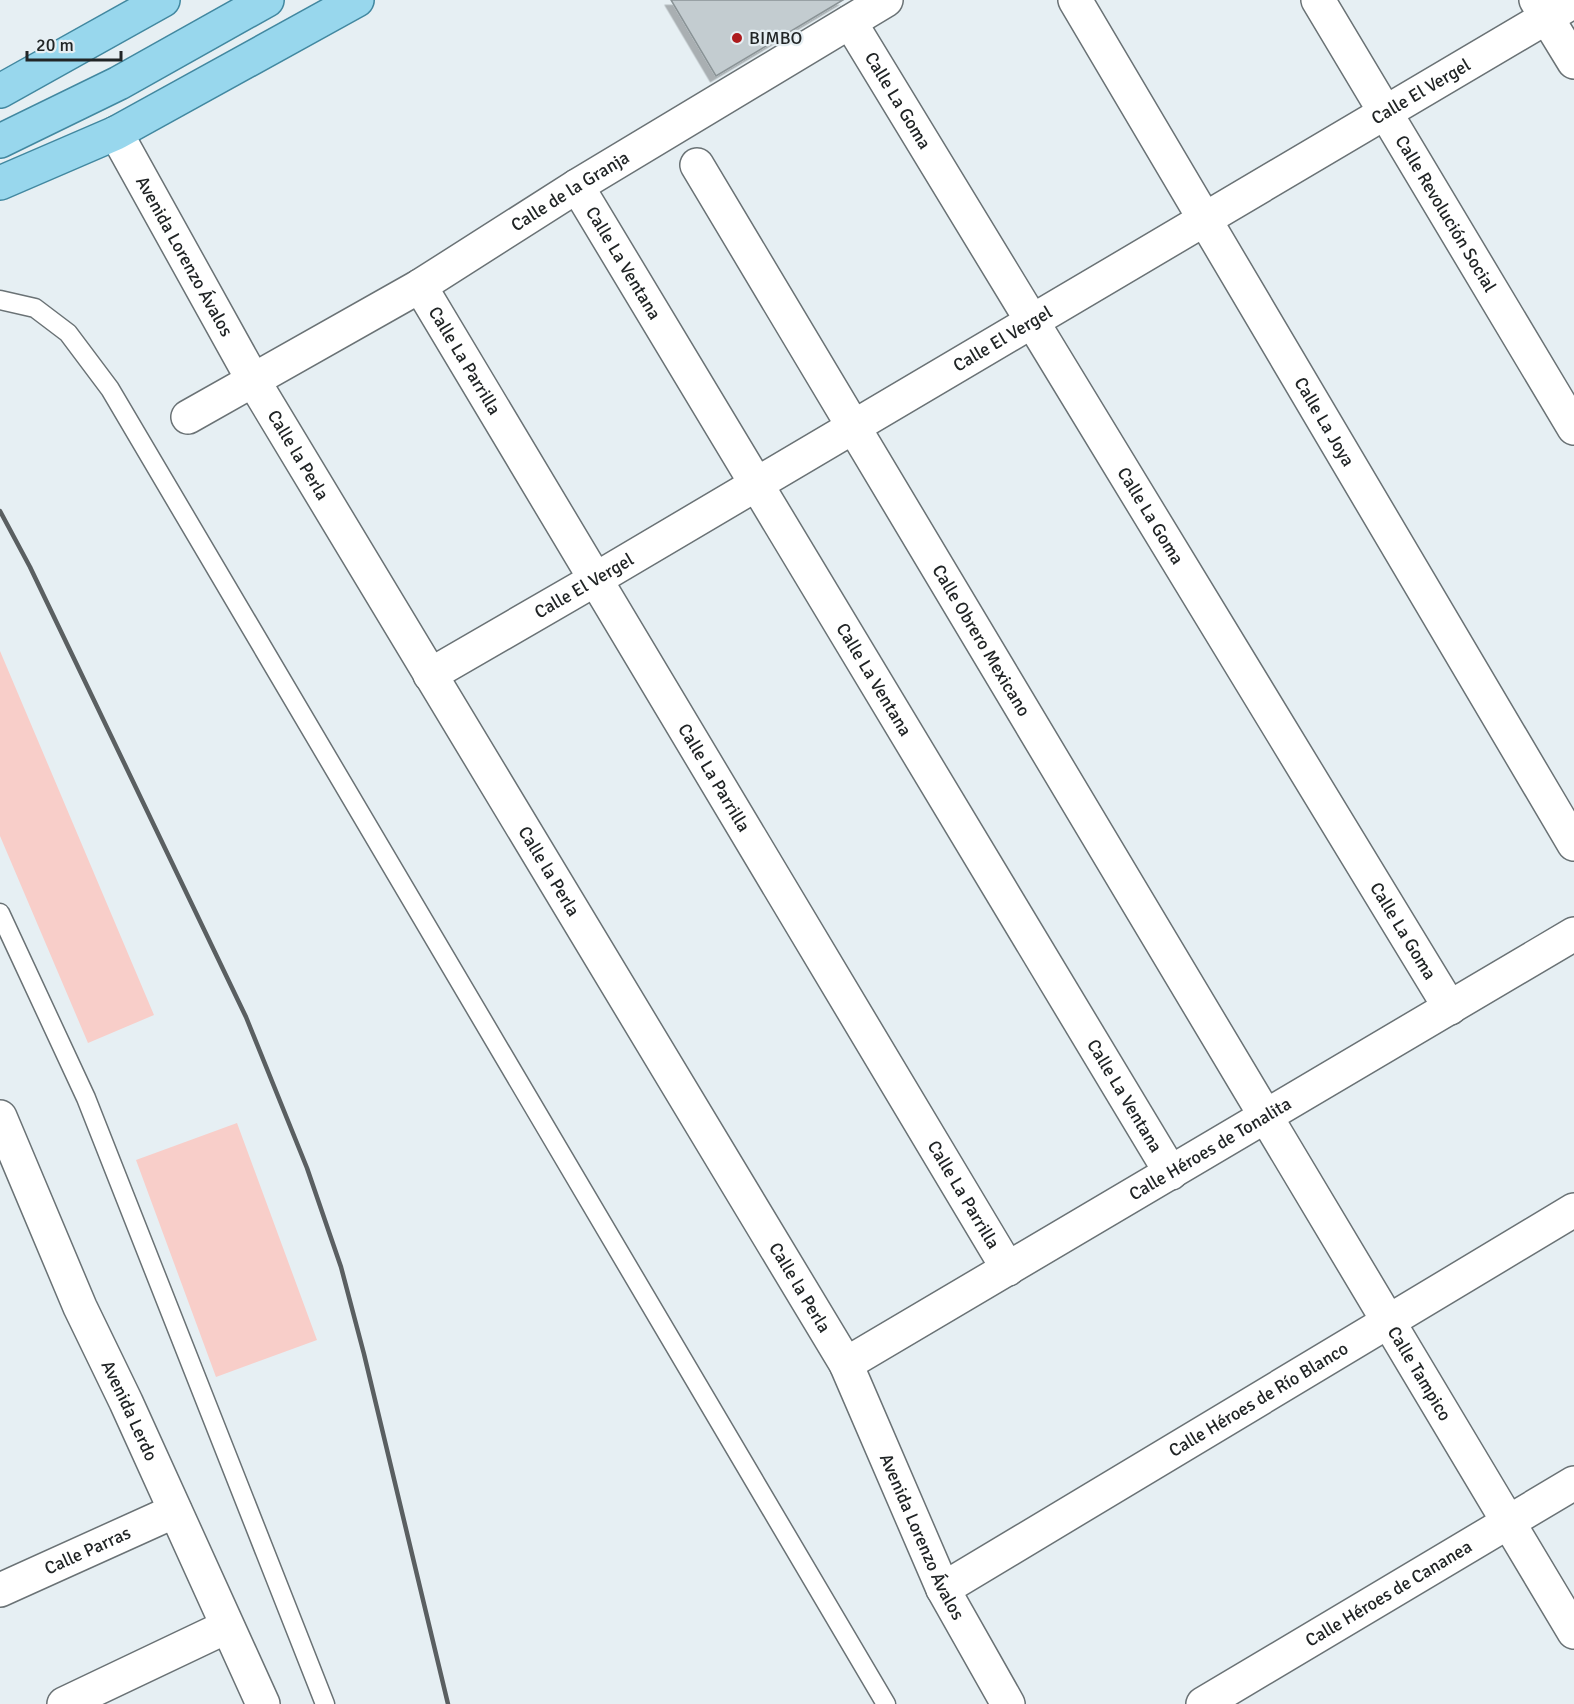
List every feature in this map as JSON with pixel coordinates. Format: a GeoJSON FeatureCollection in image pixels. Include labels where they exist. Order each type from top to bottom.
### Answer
{"type":"FeatureCollection","features":[{"type":"Feature","properties":{"kind":"main road"},"geometry":{"type":"LineString","coordinates":[[0,91],[163,0]]}},
{"type":"Feature","properties":{"kind":"main road"},"geometry":{"type":"LineString","coordinates":[[0,141],[119,83],[267,0]]}},
{"type":"Feature","properties":{"kind":"main road"},"geometry":{"type":"LineString","coordinates":[[0,183],[116,133],[357,0]]}},
{"type":"Feature","properties":{"kind":"street","name":"Calle de la Granja"},"geometry":{"type":"LineString","coordinates":[[188,417],[420,286],[577,186],[886,0]]}},
{"type":"Feature","properties":{"kind":"street","name":"Calle La Joya"},"geometry":{"type":"LineString","coordinates":[[1075,0],[1574,844]]}},
{"type":"Feature","properties":{"kind":"street","name":"Calle Revolución Social"},"geometry":{"type":"LineString","coordinates":[[1318,0],[1574,428]]}},
{"type":"Feature","properties":{"kind":"street","name":"Calle El Vergel"},"geometry":{"type":"LineString","coordinates":[[430,675],[1386,112],[1552,6]]}},
{"type":"Feature","properties":{"kind":"street"},"geometry":{"type":"LineString","coordinates":[[1552,6],[1574,62]]}},
{"type":"Feature","properties":{"kind":"street","name":"Calle La Goma"},"geometry":{"type":"LineString","coordinates":[[850,22],[1450,1008]]}},
{"type":"Feature","properties":{"kind":"street","name":"Avenida Lorenzo Ávalos"},"geometry":{"type":"LineString","coordinates":[[116,133],[253,380]]}},
{"type":"Feature","properties":{"kind":"street","name":"Calle Obrero Mexicano"},"geometry":{"type":"LineString","coordinates":[[697,165],[1265,1117]]}},
{"type":"Feature","properties":{"kind":"street","name":"Calle La Ventana"},"geometry":{"type":"LineString","coordinates":[[577,186],[1171,1173]]}},
{"type":"Feature","properties":{"kind":"street","name":"Calle La Parrilla"},"geometry":{"type":"LineString","coordinates":[[420,286],[1008,1269]]}},
{"type":"Feature","properties":{"kind":"street","name":"Calle la Perla"},"geometry":{"type":"LineString","coordinates":[[253,380],[846,1364]]}},
{"type":"Feature","properties":{"kind":"street","name":"Calle Héroes de Tonalita"},"geometry":{"type":"LineString","coordinates":[[846,1364],[1574,934]]}},
{"type":"Feature","properties":{"kind":"street","name":"Calle Tampico"},"geometry":{"type":"LineString","coordinates":[[1265,1117],[1574,1632]]}},
{"type":"Feature","properties":{"kind":"street","name":"Avenida Lerdo"},"geometry":{"type":"LineString","coordinates":[[1,1121],[80,1307],[126,1402],[226,1627],[263,1704]]}},
{"type":"Feature","properties":{"kind":"street","name":"Calle Héroes de Río Blanco"},"geometry":{"type":"LineString","coordinates":[[943,1589],[1574,1210]]}},
{"type":"Feature","properties":{"kind":"street","name":"Avenida Lorenzo Ávalos"},"geometry":{"type":"LineString","coordinates":[[846,1364],[943,1589],[1008,1704]]}},
{"type":"Feature","properties":{"kind":"street","name":"Calle Héroes de Cananea"},"geometry":{"type":"LineString","coordinates":[[1203,1704],[1574,1483]]}},
{"type":"Feature","properties":{"kind":"street","name":"Calle Parras"},"geometry":{"type":"LineString","coordinates":[[0,1590],[174,1511]]}},
{"type":"Feature","properties":{"kind":"street"},"geometry":{"type":"LineString","coordinates":[[64,1704],[226,1627]]}},
{"type":"Feature","properties":{"kind":"lane"},"geometry":{"type":"LineString","coordinates":[[0,300],[35,308],[68,333],[110,388],[886,1704]]}},
{"type":"Feature","properties":{"kind":"lane"},"geometry":{"type":"LineString","coordinates":[[0,913],[86,1098],[325,1704]]}},
{"type":"Feature","properties":{"kind":"shaded area"},"geometry":{"type":"Polygon","coordinates":[[[0,651],[154,1015],[88,1043],[0,836],[0,651]]]}},
{"type":"Feature","properties":{"kind":"shaded area"},"geometry":{"type":"Polygon","coordinates":[[[237,1123],[317,1340],[216,1377],[136,1160],[237,1123]]]}},
{"type":"Feature","properties":{"kind":"building","name":"BIMBO"},"geometry":{"type":"Polygon","coordinates":[[[671,0],[843,0],[716,76],[671,0]]]}},
{"type":"Feature","properties":{"kind":"railway"},"geometry":{"type":"LineString","coordinates":[[0,511],[30,567],[246,1017],[307,1168],[341,1267],[364,1354],[448,1704]]}},
{"type":"Feature","properties":{"kind":"place","name":"BIMBO"},"geometry":{"type":"Point","coordinates":[737,38]}}]}
